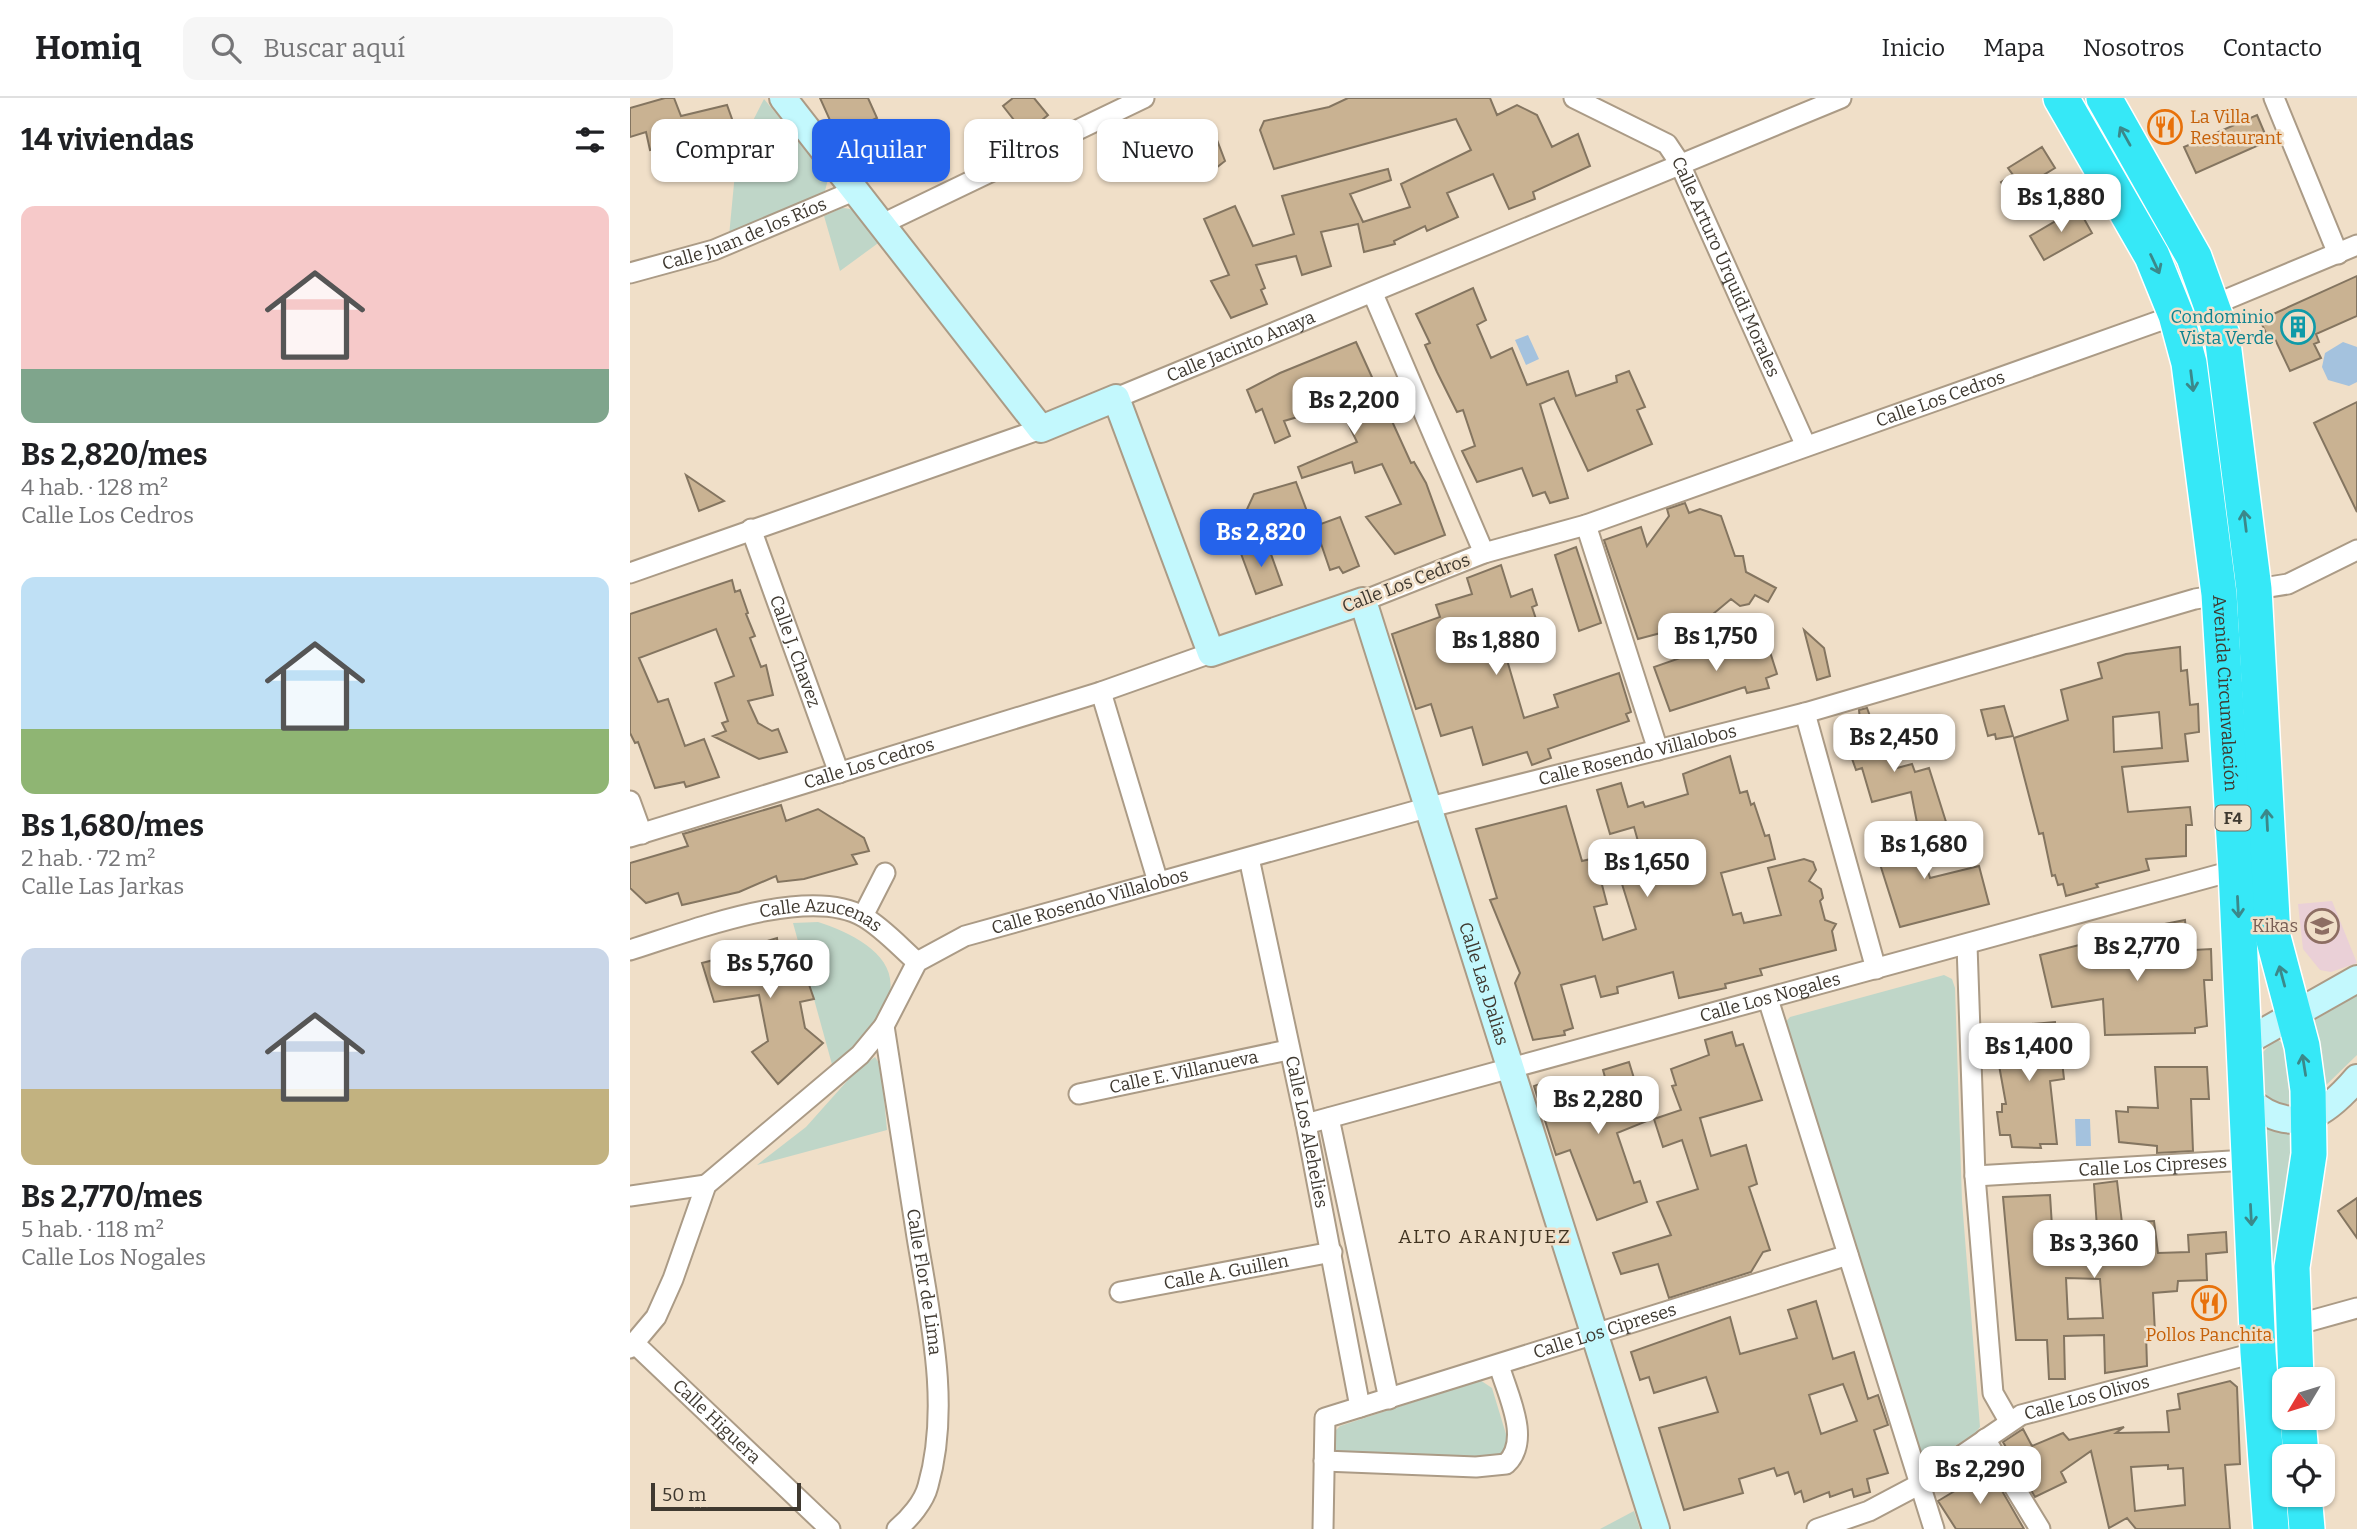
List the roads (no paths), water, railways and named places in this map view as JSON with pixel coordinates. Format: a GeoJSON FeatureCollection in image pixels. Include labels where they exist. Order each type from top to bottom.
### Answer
{"type":"FeatureCollection","features":[{"type":"Feature","properties":{"kind":"highway","name":"Avenida Circunvalación"},"geometry":{"type":"LineString","coordinates":[[2061,98],[2152,256],[2176,315],[2189,363],[2220,594],[2236,870],[2258,1352],[2271,1529]]}},
{"type":"Feature","properties":{"kind":"highway","name":"Avenida Circunvalación"},"geometry":{"type":"LineString","coordinates":[[2104,98],[2194,257],[2222,334],[2254,589],[2273,937],[2281,976],[2294,1014],[2308,1090],[2309,1154],[2292,1267],[2295,1367]]}},
{"type":"Feature","properties":{"kind":"highway"},"geometry":{"type":"LineString","coordinates":[[2305,1507],[2307,1529]]}},
{"type":"Feature","properties":{"kind":"street"},"geometry":{"type":"LineString","coordinates":[[783,98],[1041,429]]}},
{"type":"Feature","properties":{"kind":"street"},"geometry":{"type":"LineString","coordinates":[[880,225],[1142,98]]}},
{"type":"Feature","properties":{"kind":"street","name":"Calle Arturo Urquidi Morales"},"geometry":{"type":"LineString","coordinates":[[1574,98],[1667,144],[1679,162],[1806,446]]}},
{"type":"Feature","properties":{"kind":"street","name":"Calle Jacinto Anaya"},"geometry":{"type":"LineString","coordinates":[[630,573],[1041,429],[1373,294],[1679,162],[1841,98]]}},
{"type":"Feature","properties":{"kind":"street"},"geometry":{"type":"LineString","coordinates":[[2274,98],[2338,254]]}},
{"type":"Feature","properties":{"kind":"street","name":"Calle Juan de los Ríos"},"geometry":{"type":"LineString","coordinates":[[630,273],[714,250],[856,190]]}},
{"type":"Feature","properties":{"kind":"street","name":"Calle Los Cedros"},"geometry":{"type":"LineString","coordinates":[[636,836],[1101,692],[1363,601],[1484,553],[1586,525],[2176,315],[2213,305],[2357,245]]}},
{"type":"Feature","properties":{"kind":"street"},"geometry":{"type":"LineString","coordinates":[[1373,294],[1484,553]]}},
{"type":"Feature","properties":{"kind":"street"},"geometry":{"type":"LineString","coordinates":[[1116,398],[1211,653]]}},
{"type":"Feature","properties":{"kind":"street"},"geometry":{"type":"LineString","coordinates":[[1586,525],[1658,750]]}},
{"type":"Feature","properties":{"kind":"street","name":"Calle J. Chavez"},"geometry":{"type":"LineString","coordinates":[[751,529],[839,773]]}},
{"type":"Feature","properties":{"kind":"street","name":"Calle Rosendo Villalobos"},"geometry":{"type":"LineString","coordinates":[[917,962],[965,936],[1426,808],[1805,713],[2220,594],[2288,584],[2357,550]]}},
{"type":"Feature","properties":{"kind":"street","name":"Calle Las Dalias"},"geometry":{"type":"LineString","coordinates":[[1363,601],[1426,808],[1597,1335],[1656,1529]]}},
{"type":"Feature","properties":{"kind":"street"},"geometry":{"type":"LineString","coordinates":[[1101,692],[1158,882]]}},
{"type":"Feature","properties":{"kind":"street"},"geometry":{"type":"LineString","coordinates":[[1805,713],[1876,969]]}},
{"type":"Feature","properties":{"kind":"street"},"geometry":{"type":"LineString","coordinates":[[630,802],[636,836]]}},
{"type":"Feature","properties":{"kind":"street","name":"Calle Los Alehelies"},"geometry":{"type":"LineString","coordinates":[[1249,858],[1332,1252],[1360,1407]]}},
{"type":"Feature","properties":{"kind":"street","name":"Calle Los Nogales"},"geometry":{"type":"LineString","coordinates":[[1306,1124],[2236,870]]}},
{"type":"Feature","properties":{"kind":"street"},"geometry":{"type":"LineString","coordinates":[[863,916],[885,873]]}},
{"type":"Feature","properties":{"kind":"street","name":"Calle Azucenas"},"geometry":{"type":"LineString","coordinates":[[630,950],[735,917],[795,905],[830,906],[863,916],[917,962]]}},
{"type":"Feature","properties":{"kind":"street"},"geometry":{"type":"LineString","coordinates":[[1967,945],[1975,1176],[1993,1393],[2008,1421]]}},
{"type":"Feature","properties":{"kind":"street"},"geometry":{"type":"LineString","coordinates":[[632,1346],[656,1317],[673,1279],[706,1185],[860,1055],[884,1026],[917,962]]}},
{"type":"Feature","properties":{"kind":"street"},"geometry":{"type":"LineString","coordinates":[[2244,1043],[2357,979]]}},
{"type":"Feature","properties":{"kind":"street"},"geometry":{"type":"LineString","coordinates":[[1768,999],[1934,1529]]}},
{"type":"Feature","properties":{"kind":"street","name":"Calle Flor de Lima"},"geometry":{"type":"LineString","coordinates":[[884,1026],[930,1320],[938,1396],[937,1448],[928,1490],[907,1520],[897,1529]]}},
{"type":"Feature","properties":{"kind":"street","name":"Calle E. Villanueva"},"geometry":{"type":"LineString","coordinates":[[1079,1094],[1288,1050]]}},
{"type":"Feature","properties":{"kind":"street"},"geometry":{"type":"LineString","coordinates":[[2246,1098],[2272,1117],[2309,1117],[2328,1110],[2357,1079]]}},
{"type":"Feature","properties":{"kind":"street"},"geometry":{"type":"LineString","coordinates":[[1329,1118],[1389,1399]]}},
{"type":"Feature","properties":{"kind":"street","name":"Calle Los Cipreses"},"geometry":{"type":"LineString","coordinates":[[1975,1176],[2248,1160]]}},
{"type":"Feature","properties":{"kind":"street"},"geometry":{"type":"LineString","coordinates":[[630,1196],[706,1185]]}},
{"type":"Feature","properties":{"kind":"street","name":"Calle A. Guillen"},"geometry":{"type":"LineString","coordinates":[[1120,1292],[1332,1252]]}},
{"type":"Feature","properties":{"kind":"street","name":"Calle Los Cipreses"},"geometry":{"type":"LineString","coordinates":[[1324,1461],[1325,1418],[1848,1255]]}},
{"type":"Feature","properties":{"kind":"street"},"geometry":{"type":"LineString","coordinates":[[2292,1326],[2357,1308]]}},
{"type":"Feature","properties":{"kind":"street","name":"Calle Higuera"},"geometry":{"type":"LineString","coordinates":[[632,1346],[830,1529]]}},
{"type":"Feature","properties":{"kind":"street","name":"Calle Los Olivos"},"geometry":{"type":"LineString","coordinates":[[1817,1529],[1868,1511],[1920,1484],[2008,1421],[2021,1415],[2258,1352]]}},
{"type":"Feature","properties":{"kind":"street"},"geometry":{"type":"LineString","coordinates":[[1323,1529],[1324,1461],[1476,1467],[1506,1464],[1518,1448],[1519,1435],[1499,1365]]}},
{"type":"Feature","properties":{"kind":"street"},"geometry":{"type":"LineString","coordinates":[[1986,1439],[2040,1529]]}},
{"type":"Feature","properties":{"kind":"water"},"geometry":{"type":"Polygon","coordinates":[[[1528,335],[1539,359],[1526,365],[1515,340],[1528,335]]]}},
{"type":"Feature","properties":{"kind":"water"},"geometry":{"type":"Polygon","coordinates":[[[2343,342],[2357,347],[2357,382],[2349,386],[2328,380],[2322,367],[2325,353],[2343,342]]]}},
{"type":"Feature","properties":{"kind":"water"},"geometry":{"type":"Polygon","coordinates":[[[2075,1119],[2090,1119],[2091,1146],[2076,1146],[2075,1119]]]}},
{"type":"Feature","properties":{"kind":"place","name":"La Villa Restaurant"},"geometry":{"type":"Point","coordinates":[2165,127]}},
{"type":"Feature","properties":{"kind":"place","name":"Condominio Vista Verde"},"geometry":{"type":"Point","coordinates":[2298,327]}},
{"type":"Feature","properties":{"kind":"place","name":"Kikas"},"geometry":{"type":"Point","coordinates":[2322,926]}},
{"type":"Feature","properties":{"kind":"place","name":"Pollos Panchita"},"geometry":{"type":"Point","coordinates":[2209,1303]}},
{"type":"Feature","properties":{"kind":"district","name":"ALTO ARANJUEZ"},"geometry":{"type":"Point","coordinates":[1485,1236]}}]}
